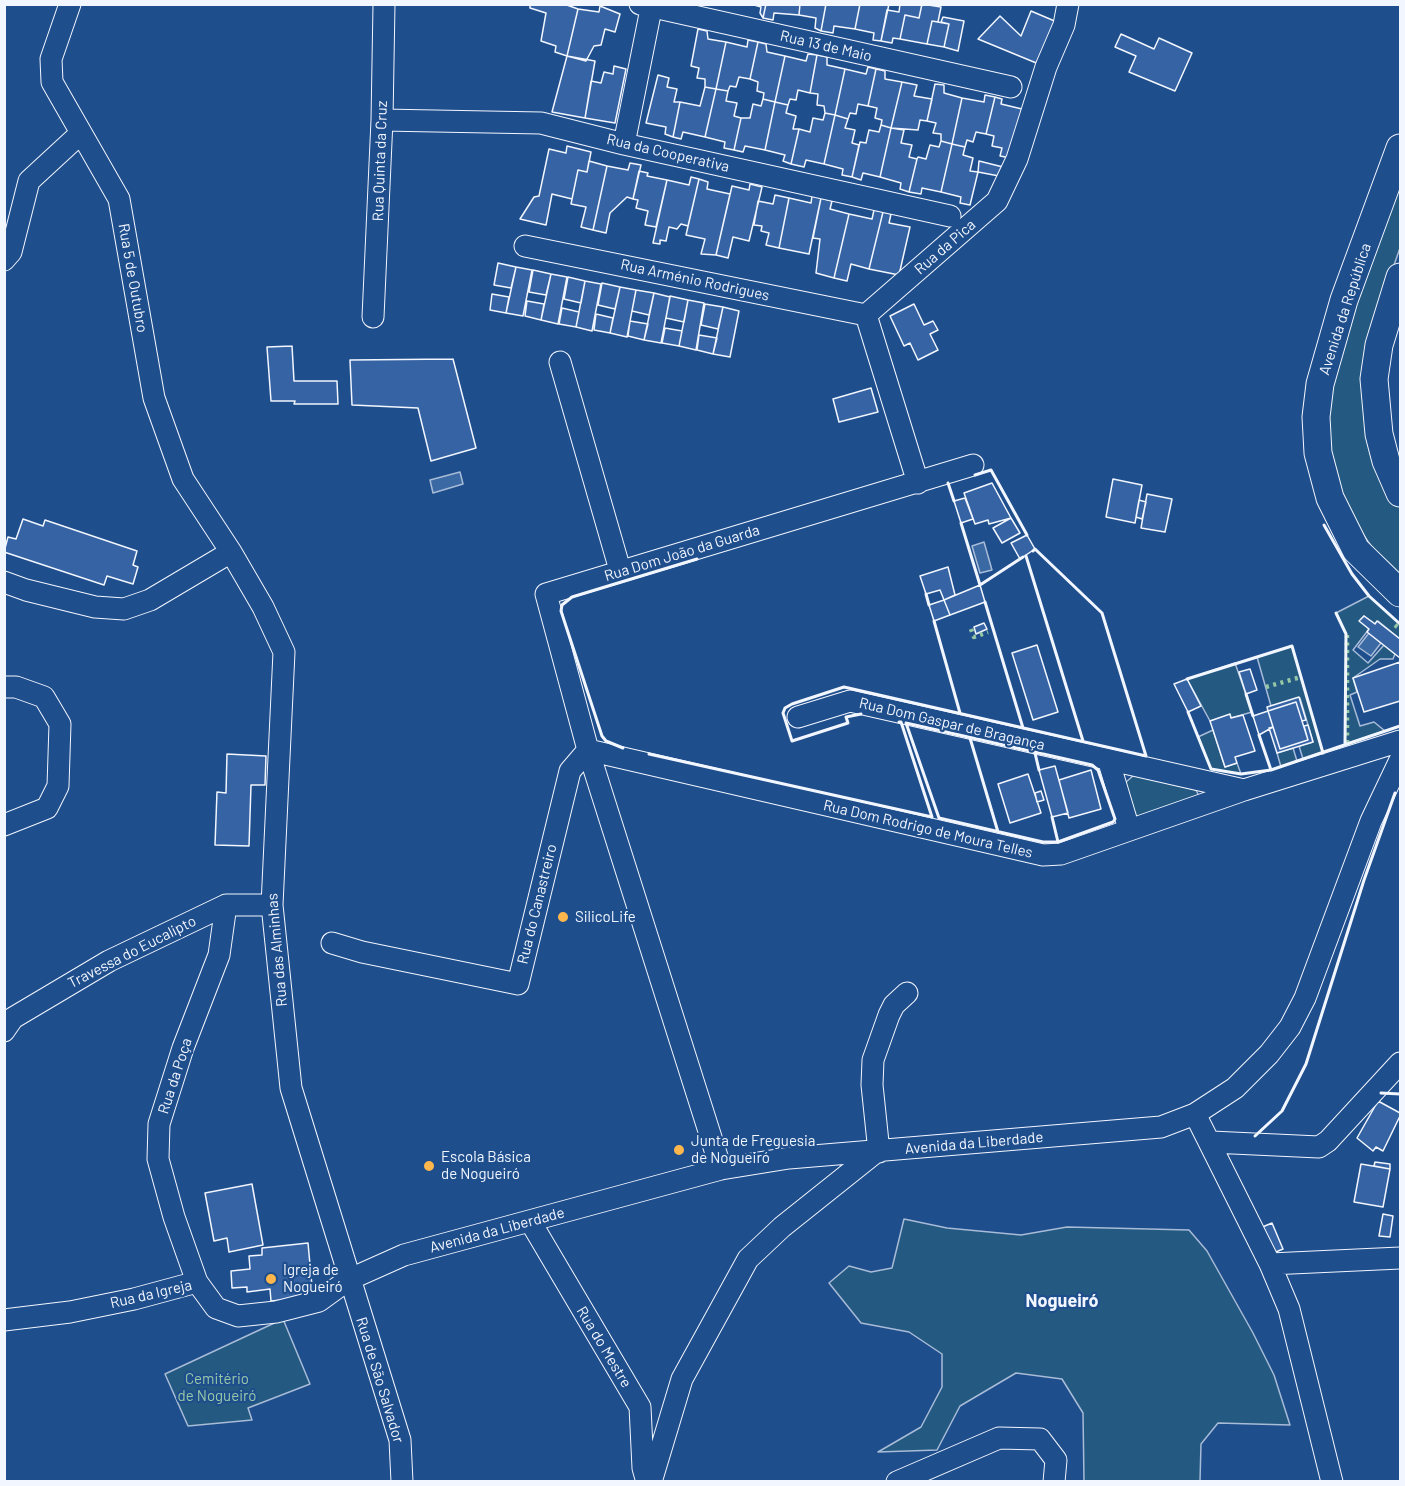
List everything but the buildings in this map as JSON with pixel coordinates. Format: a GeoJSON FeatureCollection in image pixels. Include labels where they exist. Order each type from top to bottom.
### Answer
{"type":"FeatureCollection","features":[{"type":"Feature","properties":{"kind":"main road","name":"Avenida da República"},"geometry":{"type":"LineString","coordinates":[[1401,148],[1344,300],[1320,384],[1316,417],[1318,453],[1330,498],[1356,550],[1401,593]]}},
{"type":"Feature","properties":{"kind":"main road"},"geometry":{"type":"LineString","coordinates":[[1401,277],[1379,345],[1374,379],[1379,434],[1386,461],[1401,493]]}},
{"type":"Feature","properties":{"kind":"street","name":"Rua 5 de Outubro"},"geometry":{"type":"LineString","coordinates":[[70,4],[51,59],[52,82],[119,199],[154,398],[183,479],[231,552]]}},
{"type":"Feature","properties":{"kind":"street","name":"Rua Quinta da Cruz"},"geometry":{"type":"LineString","coordinates":[[373,317],[382,120],[384,4]]}},
{"type":"Feature","properties":{"kind":"street","name":"Rua da Pica"},"geometry":{"type":"LineString","coordinates":[[866,315],[997,201],[1017,159],[1046,67],[1064,25],[1068,4]]}},
{"type":"Feature","properties":{"kind":"street"},"geometry":{"type":"LineString","coordinates":[[624,144],[648,5]]}},
{"type":"Feature","properties":{"kind":"street","name":"Rua 13 de Maio"},"geometry":{"type":"LineString","coordinates":[[648,5],[1011,87]]}},
{"type":"Feature","properties":{"kind":"street","name":"Rua da Cooperativa"},"geometry":{"type":"LineString","coordinates":[[382,120],[541,123],[624,144],[950,216]]}},
{"type":"Feature","properties":{"kind":"street"},"geometry":{"type":"LineString","coordinates":[[4,260],[11,252],[29,181],[81,133]]}},
{"type":"Feature","properties":{"kind":"street","name":"Rua Arménio Rodrigues"},"geometry":{"type":"LineString","coordinates":[[525,246],[866,315]]}},
{"type":"Feature","properties":{"kind":"street"},"geometry":{"type":"LineString","coordinates":[[866,315],[918,483]]}},
{"type":"Feature","properties":{"kind":"street"},"geometry":{"type":"LineString","coordinates":[[560,362],[621,570]]}},
{"type":"Feature","properties":{"kind":"street","name":"Rua Dom João da Guarda"},"geometry":{"type":"LineString","coordinates":[[588,750],[546,594],[973,465]]}},
{"type":"Feature","properties":{"kind":"street"},"geometry":{"type":"LineString","coordinates":[[4,582],[95,608],[124,609],[150,600],[231,552]]}},
{"type":"Feature","properties":{"kind":"street","name":"Rua das Alminhas"},"geometry":{"type":"LineString","coordinates":[[231,552],[263,607],[284,652],[272,905],[291,1088],[348,1280]]}},
{"type":"Feature","properties":{"kind":"street"},"geometry":{"type":"LineString","coordinates":[[4,687],[16,687],[44,697],[60,724],[58,786],[47,808],[4,825]]}},
{"type":"Feature","properties":{"kind":"street","name":"Rua Dom Gaspar de Bragança"},"geometry":{"type":"LineString","coordinates":[[798,717],[850,701],[1244,790]]}},
{"type":"Feature","properties":{"kind":"street","name":"Rua Dom Rodrigo de Moura Telles"},"geometry":{"type":"LineString","coordinates":[[588,750],[1043,855],[1061,854],[1244,790],[1401,741]]}},
{"type":"Feature","properties":{"kind":"street"},"geometry":{"type":"LineString","coordinates":[[588,750],[721,1169]]}},
{"type":"Feature","properties":{"kind":"street","name":"Rua do Canastreiro"},"geometry":{"type":"LineString","coordinates":[[332,942],[362,952],[518,984],[570,771],[588,750]]}},
{"type":"Feature","properties":{"kind":"street"},"geometry":{"type":"LineString","coordinates":[[1108,759],[1129,829]]}},
{"type":"Feature","properties":{"kind":"street","name":"Avenida da Liberdade"},"geometry":{"type":"LineString","coordinates":[[348,1280],[404,1255],[721,1169],[789,1158],[1161,1127],[1196,1114],[1235,1088],[1269,1054],[1290,1027],[1305,998],[1371,821],[1401,760]]}},
{"type":"Feature","properties":{"kind":"street","name":"Travessa do Eucalipto"},"geometry":{"type":"LineString","coordinates":[[4,1031],[13,1018],[110,961],[226,905],[272,905]]}},
{"type":"Feature","properties":{"kind":"street","name":"Rua da Poça"},"geometry":{"type":"LineString","coordinates":[[197,1282],[174,1217],[158,1159],[159,1124],[183,1048],[219,956],[226,905]]}},
{"type":"Feature","properties":{"kind":"street"},"geometry":{"type":"LineString","coordinates":[[649,1482],[682,1379],[748,1259],[782,1227],[878,1152],[872,1085],[873,1060],[894,1005],[908,993]]}},
{"type":"Feature","properties":{"kind":"street"},"geometry":{"type":"LineString","coordinates":[[1211,1142],[1319,1147],[1328,1141],[1401,1063]]}},
{"type":"Feature","properties":{"kind":"street"},"geometry":{"type":"LineString","coordinates":[[1196,1114],[1270,1264],[1289,1309],[1332,1482]]}},
{"type":"Feature","properties":{"kind":"street","name":"Rua do Mestre"},"geometry":{"type":"LineString","coordinates":[[530,1221],[640,1407],[643,1468],[649,1482]]}},
{"type":"Feature","properties":{"kind":"street"},"geometry":{"type":"LineString","coordinates":[[1270,1264],[1401,1258]]}},
{"type":"Feature","properties":{"kind":"street","name":"Rua da Igreja"},"geometry":{"type":"LineString","coordinates":[[4,1320],[69,1312],[134,1299],[197,1282],[216,1308],[238,1316],[276,1312],[319,1301],[348,1280]]}},
{"type":"Feature","properties":{"kind":"street","name":"Rua de São Salvador"},"geometry":{"type":"LineString","coordinates":[[348,1280],[400,1440],[402,1482]]}},
{"type":"Feature","properties":{"kind":"street"},"geometry":{"type":"LineString","coordinates":[[897,1482],[917,1477],[999,1437],[1040,1439],[1056,1460],[1054,1482]]}},
{"type":"Feature","properties":{"kind":"green space"},"geometry":{"type":"Polygon","coordinates":[[[1400,177],[1400,248],[1380,305],[1390,490],[1400,508],[1400,579],[1374,550],[1353,520],[1333,474],[1326,417],[1343,335],[1400,177]]]}},
{"type":"Feature","properties":{"kind":"green space"},"geometry":{"type":"Polygon","coordinates":[[[1369,596],[1400,624],[1400,639],[1378,621],[1375,624],[1364,616],[1360,621],[1369,629],[1353,650],[1368,663],[1384,645],[1395,654],[1393,659],[1380,659],[1353,678],[1357,692],[1350,695],[1360,726],[1374,722],[1385,731],[1345,744],[1346,634],[1336,613],[1369,596]]]}},
{"type":"Feature","properties":{"kind":"green space"},"geometry":{"type":"Polygon","coordinates":[[[1292,646],[1323,753],[1303,759],[1299,746],[1313,742],[1300,698],[1271,706],[1257,657],[1292,646]]]}},
{"type":"Feature","properties":{"kind":"green space"},"geometry":{"type":"Polygon","coordinates":[[[1235,663],[1252,712],[1210,721],[1187,679],[1235,663]]]}},
{"type":"Feature","properties":{"kind":"green space"},"geometry":{"type":"Polygon","coordinates":[[[1213,730],[1225,767],[1237,763],[1241,774],[1211,769],[1198,737],[1213,730]]]}},
{"type":"Feature","properties":{"kind":"green space"},"geometry":{"type":"Polygon","coordinates":[[[1293,748],[1297,761],[1281,767],[1277,753],[1293,748]]]}},
{"type":"Feature","properties":{"kind":"green space"},"geometry":{"type":"Polygon","coordinates":[[[1134,775],[1196,790],[1199,796],[1141,817],[1136,816],[1133,814],[1125,783],[1134,775]]]}},
{"type":"Feature","properties":{"kind":"green space"},"geometry":{"type":"Polygon","coordinates":[[[904,1219],[947,1228],[1021,1235],[1067,1227],[1189,1230],[1207,1251],[1253,1333],[1274,1375],[1290,1425],[1218,1423],[1201,1444],[1200,1481],[1084,1481],[1083,1413],[1062,1379],[1016,1373],[960,1406],[937,1450],[878,1452],[921,1427],[942,1387],[942,1354],[909,1332],[861,1323],[829,1283],[849,1266],[871,1272],[892,1268],[904,1219]]]}},
{"type":"Feature","properties":{"kind":"green space","name":"Cemitério de Nogueiró"},"geometry":{"type":"Polygon","coordinates":[[[283,1319],[310,1384],[248,1408],[252,1420],[188,1426],[165,1374],[283,1319]]]}},
{"type":"Feature","properties":{"kind":"shaded area"},"geometry":{"type":"Polygon","coordinates":[[[460,472],[463,484],[433,493],[430,480],[460,472]]]}},
{"type":"Feature","properties":{"kind":"shaded area"},"geometry":{"type":"Polygon","coordinates":[[[984,542],[992,570],[980,573],[972,546],[984,542]]]}},
{"type":"Feature","properties":{"kind":"shaded area"},"geometry":{"type":"Polygon","coordinates":[[[1369,633],[1381,643],[1371,656],[1358,647],[1369,633]]]}},
{"type":"Feature","properties":{"kind":"hedge"},"geometry":{"type":"LineString","coordinates":[[1395,625],[1400,629]]}},
{"type":"Feature","properties":{"kind":"hedge"},"geometry":{"type":"LineString","coordinates":[[971,629],[974,637],[988,632]]}},
{"type":"Feature","properties":{"kind":"hedge"},"geometry":{"type":"LineString","coordinates":[[1347,634],[1347,743]]}},
{"type":"Feature","properties":{"kind":"hedge"},"geometry":{"type":"LineString","coordinates":[[1266,687],[1301,677]]}},
{"type":"Feature","properties":{"kind":"wall"},"geometry":{"type":"LineString","coordinates":[[975,475],[991,470],[1027,535]]}},
{"type":"Feature","properties":{"kind":"wall"},"geometry":{"type":"LineString","coordinates":[[948,483],[954,501]]}},
{"type":"Feature","properties":{"kind":"wall"},"geometry":{"type":"LineString","coordinates":[[961,523],[980,585],[1023,557]]}},
{"type":"Feature","properties":{"kind":"wall"},"geometry":{"type":"LineString","coordinates":[[1324,525],[1352,574],[1369,596],[1400,624]]}},
{"type":"Feature","properties":{"kind":"wall"},"geometry":{"type":"LineString","coordinates":[[861,714],[846,717],[848,723],[792,741],[783,713],[785,708],[792,704],[844,687],[1146,756],[1102,613],[1035,549],[1033,551]]}},
{"type":"Feature","properties":{"kind":"wall"},"geometry":{"type":"LineString","coordinates":[[1026,556],[1083,741]]}},
{"type":"Feature","properties":{"kind":"wall"},"geometry":{"type":"LineString","coordinates":[[623,748],[606,741],[602,736],[561,611],[562,605],[572,597],[697,559]]}},
{"type":"Feature","properties":{"kind":"wall"},"geometry":{"type":"LineString","coordinates":[[926,594],[929,605]]}},
{"type":"Feature","properties":{"kind":"wall"},"geometry":{"type":"LineString","coordinates":[[985,602],[1023,728]]}},
{"type":"Feature","properties":{"kind":"wall"},"geometry":{"type":"LineString","coordinates":[[1336,613],[1346,634],[1345,744]]}},
{"type":"Feature","properties":{"kind":"wall"},"geometry":{"type":"LineString","coordinates":[[934,621],[960,713]]}},
{"type":"Feature","properties":{"kind":"wall"},"geometry":{"type":"LineString","coordinates":[[1187,679],[1292,646],[1323,753]]}},
{"type":"Feature","properties":{"kind":"wall"},"geometry":{"type":"LineString","coordinates":[[1246,694],[1253,716]]}},
{"type":"Feature","properties":{"kind":"wall"},"geometry":{"type":"LineString","coordinates":[[1188,712],[1211,769],[1241,774],[1271,770],[1400,726]]}},
{"type":"Feature","properties":{"kind":"wall"},"geometry":{"type":"LineString","coordinates":[[649,754],[932,817],[901,722],[899,722]]}},
{"type":"Feature","properties":{"kind":"wall"},"geometry":{"type":"LineString","coordinates":[[906,723],[1092,765],[1098,770],[1115,819],[1113,822],[1058,842],[1043,842],[939,818],[906,723]]}},
{"type":"Feature","properties":{"kind":"wall"},"geometry":{"type":"LineString","coordinates":[[1259,735],[1271,770]]}},
{"type":"Feature","properties":{"kind":"wall"},"geometry":{"type":"LineString","coordinates":[[970,738],[998,832]]}},
{"type":"Feature","properties":{"kind":"wall"},"geometry":{"type":"LineString","coordinates":[[1035,753],[1039,770]]}},
{"type":"Feature","properties":{"kind":"wall"},"geometry":{"type":"LineString","coordinates":[[1255,1136],[1282,1111],[1306,1064],[1364,880],[1395,793]]}},
{"type":"Feature","properties":{"kind":"wall"},"geometry":{"type":"LineString","coordinates":[[1052,817],[1058,842]]}},
{"type":"Feature","properties":{"kind":"wall"},"geometry":{"type":"LineString","coordinates":[[1381,1093],[1400,1094]]}},
{"type":"Feature","properties":{"kind":"place","name":"SilicoLife"},"geometry":{"type":"Point","coordinates":[563,917]}},
{"type":"Feature","properties":{"kind":"place","name":"Junta de Freguesia de Nogueiró"},"geometry":{"type":"Point","coordinates":[679,1150]}},
{"type":"Feature","properties":{"kind":"place","name":"Escola Básica de Nogueiró"},"geometry":{"type":"Point","coordinates":[429,1166]}},
{"type":"Feature","properties":{"kind":"place","name":"Igreja de Nogueiró"},"geometry":{"type":"Point","coordinates":[271,1279]}},
{"type":"Feature","properties":{"kind":"district","name":"Nogueiró"},"geometry":{"type":"Point","coordinates":[1062,1301]}}]}
